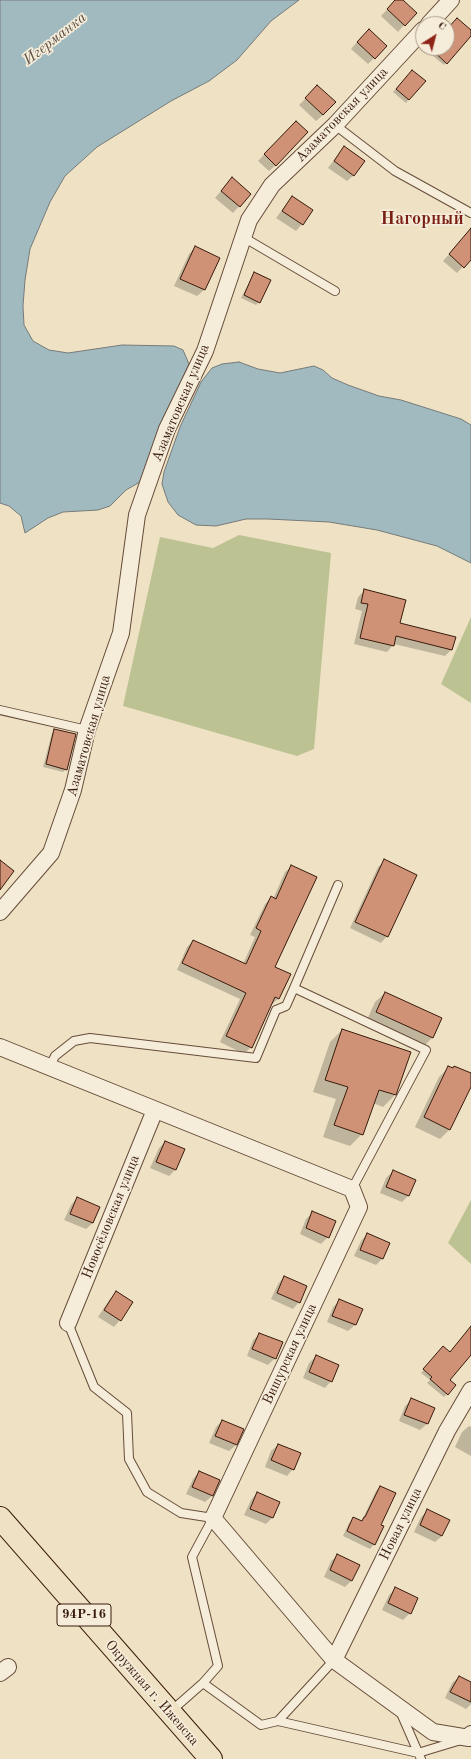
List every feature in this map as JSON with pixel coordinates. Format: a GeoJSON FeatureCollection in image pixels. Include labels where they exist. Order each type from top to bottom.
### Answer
{"type":"FeatureCollection","features":[{"type":"Feature","properties":{"kind":"main road","name":"Окружная г. Ижевска"},"geometry":{"type":"LineString","coordinates":[[0,1518],[211,1759]]}},
{"type":"Feature","properties":{"kind":"street"},"geometry":{"type":"LineString","coordinates":[[436,16],[451,0]]}},
{"type":"Feature","properties":{"kind":"street","name":"Азаматовская улица"},"geometry":{"type":"LineString","coordinates":[[0,912],[51,853],[74,790],[87,730],[121,633],[137,515],[167,429],[205,351],[249,220],[272,185],[335,125],[415,39]]}},
{"type":"Feature","properties":{"kind":"street"},"geometry":{"type":"LineString","coordinates":[[0,1047],[352,1189]]}},
{"type":"Feature","properties":{"kind":"street","name":"Новосёловская улица"},"geometry":{"type":"LineString","coordinates":[[68,1323],[155,1110]]}},
{"type":"Feature","properties":{"kind":"street","name":"Вишурская улица"},"geometry":{"type":"LineString","coordinates":[[213,1518],[360,1207],[352,1189]]}},
{"type":"Feature","properties":{"kind":"street","name":"Новая улица"},"geometry":{"type":"LineString","coordinates":[[334,1660],[447,1431],[471,1390]]}},
{"type":"Feature","properties":{"kind":"street"},"geometry":{"type":"LineString","coordinates":[[213,1518],[334,1660],[433,1732],[470,1736]]}},
{"type":"Feature","properties":{"kind":"lane"},"geometry":{"type":"LineString","coordinates":[[335,125],[395,171],[471,213]]}},
{"type":"Feature","properties":{"kind":"lane"},"geometry":{"type":"LineString","coordinates":[[244,237],[335,291]]}},
{"type":"Feature","properties":{"kind":"lane"},"geometry":{"type":"LineString","coordinates":[[0,710],[87,730]]}},
{"type":"Feature","properties":{"kind":"lane"},"geometry":{"type":"LineString","coordinates":[[49,1068],[55,1056],[74,1041],[90,1038],[256,1058],[276,1010],[286,1006],[338,885]]}},
{"type":"Feature","properties":{"kind":"lane"},"geometry":{"type":"LineString","coordinates":[[294,988],[426,1050],[352,1189]]}},
{"type":"Feature","properties":{"kind":"lane"},"geometry":{"type":"LineString","coordinates":[[68,1323],[94,1387],[126,1413],[129,1459],[147,1492],[181,1513],[213,1518],[192,1557],[218,1666],[203,1683],[169,1712]]}},
{"type":"Feature","properties":{"kind":"lane"},"geometry":{"type":"LineString","coordinates":[[278,1721],[334,1660]]}},
{"type":"Feature","properties":{"kind":"lane"},"geometry":{"type":"LineString","coordinates":[[203,1683],[261,1725],[278,1721],[419,1756],[470,1736]]}},
{"type":"Feature","properties":{"kind":"lane"},"geometry":{"type":"LineString","coordinates":[[398,1708],[419,1756]]}},
{"type":"Feature","properties":{"kind":"green space"},"geometry":{"type":"Polygon","coordinates":[[[239,535],[331,553],[314,749],[297,756],[123,706],[160,537],[213,548],[239,535]]]}},
{"type":"Feature","properties":{"kind":"green space"},"geometry":{"type":"Polygon","coordinates":[[[471,617],[471,703],[441,684],[471,617]]]}},
{"type":"Feature","properties":{"kind":"green space"},"geometry":{"type":"Polygon","coordinates":[[[471,1200],[471,1264],[448,1243],[471,1200]]]}},
{"type":"Feature","properties":{"kind":"water","name":"Игерманка"},"geometry":{"type":"Polygon","coordinates":[[[0,0],[299,0],[271,21],[237,60],[209,81],[171,101],[97,147],[65,176],[50,202],[30,249],[25,280],[23,306],[24,325],[33,341],[49,350],[68,353],[122,345],[174,346],[183,350],[189,364],[165,418],[149,464],[140,482],[126,490],[110,506],[98,510],[63,512],[48,518],[25,533],[21,516],[9,506],[0,503],[0,0]]]}},
{"type":"Feature","properties":{"kind":"water"},"geometry":{"type":"Polygon","coordinates":[[[239,362],[258,369],[280,373],[314,366],[323,370],[332,378],[348,385],[379,396],[401,400],[461,419],[471,425],[471,563],[437,546],[377,530],[329,522],[246,519],[216,526],[196,525],[178,515],[168,502],[162,484],[164,472],[180,427],[201,382],[212,368],[222,364],[239,362]]]}},
{"type":"Feature","properties":{"kind":"building"},"geometry":{"type":"Polygon","coordinates":[[[395,0],[403,0],[417,13],[405,26],[387,9],[395,0]]]}},
{"type":"Feature","properties":{"kind":"building"},"geometry":{"type":"Polygon","coordinates":[[[457,18],[471,30],[471,36],[455,55],[455,20],[457,18]]]}},
{"type":"Feature","properties":{"kind":"building"},"geometry":{"type":"Polygon","coordinates":[[[369,29],[387,46],[375,59],[357,42],[369,29]]]}},
{"type":"Feature","properties":{"kind":"building"},"geometry":{"type":"Polygon","coordinates":[[[438,56],[454,56],[447,64],[438,56]]]}},
{"type":"Feature","properties":{"kind":"building"},"geometry":{"type":"Polygon","coordinates":[[[412,70],[426,81],[409,100],[396,89],[412,70]]]}},
{"type":"Feature","properties":{"kind":"building"},"geometry":{"type":"Polygon","coordinates":[[[317,85],[336,102],[323,115],[305,98],[317,85]]]}},
{"type":"Feature","properties":{"kind":"building"},"geometry":{"type":"Polygon","coordinates":[[[296,121],[308,132],[276,166],[264,154],[296,121]]]}},
{"type":"Feature","properties":{"kind":"building"},"geometry":{"type":"Polygon","coordinates":[[[344,146],[365,161],[354,176],[334,161],[344,146]]]}},
{"type":"Feature","properties":{"kind":"building"},"geometry":{"type":"Polygon","coordinates":[[[232,177],[251,194],[240,207],[221,191],[232,177]]]}},
{"type":"Feature","properties":{"kind":"building"},"geometry":{"type":"Polygon","coordinates":[[[292,196],[313,210],[303,225],[282,211],[292,196]]]}},
{"type":"Feature","properties":{"kind":"building"},"geometry":{"type":"Polygon","coordinates":[[[471,228],[471,260],[464,268],[449,254],[471,228]]]}},
{"type":"Feature","properties":{"kind":"building"},"geometry":{"type":"Polygon","coordinates":[[[195,246],[220,258],[205,290],[180,279],[195,246]]]}},
{"type":"Feature","properties":{"kind":"building"},"geometry":{"type":"Polygon","coordinates":[[[254,272],[271,280],[260,303],[244,295],[254,272]]]}},
{"type":"Feature","properties":{"kind":"building"},"geometry":{"type":"Polygon","coordinates":[[[364,589],[406,600],[400,623],[456,637],[452,650],[396,636],[394,646],[360,638],[368,604],[361,603],[364,589]]]}},
{"type":"Feature","properties":{"kind":"building"},"geometry":{"type":"Polygon","coordinates":[[[54,729],[76,734],[67,770],[46,764],[54,729]]]}},
{"type":"Feature","properties":{"kind":"building"},"geometry":{"type":"Polygon","coordinates":[[[384,859],[417,875],[388,937],[355,922],[384,859]]]}},
{"type":"Feature","properties":{"kind":"building"},"geometry":{"type":"Polygon","coordinates":[[[0,860],[14,871],[0,890],[0,860]]]}},
{"type":"Feature","properties":{"kind":"building"},"geometry":{"type":"Polygon","coordinates":[[[291,865],[317,877],[275,967],[291,974],[279,999],[275,997],[252,1048],[226,1036],[246,993],[182,963],[193,940],[246,964],[261,931],[256,928],[271,896],[276,899],[291,865]]]}},
{"type":"Feature","properties":{"kind":"building"},"geometry":{"type":"Polygon","coordinates":[[[385,992],[442,1018],[433,1038],[376,1012],[385,992]]]}},
{"type":"Feature","properties":{"kind":"building"},"geometry":{"type":"Polygon","coordinates":[[[342,1029],[411,1052],[396,1095],[379,1090],[363,1135],[334,1125],[348,1087],[325,1080],[342,1029]]]}},
{"type":"Feature","properties":{"kind":"building"},"geometry":{"type":"Polygon","coordinates":[[[448,1066],[453,1068],[454,1066],[471,1073],[471,1087],[450,1130],[424,1117],[448,1066]]]}},
{"type":"Feature","properties":{"kind":"building"},"geometry":{"type":"Polygon","coordinates":[[[165,1141],[185,1149],[176,1170],[156,1162],[165,1141]]]}},
{"type":"Feature","properties":{"kind":"building"},"geometry":{"type":"Polygon","coordinates":[[[393,1170],[416,1180],[409,1196],[386,1187],[393,1170]]]}},
{"type":"Feature","properties":{"kind":"building"},"geometry":{"type":"Polygon","coordinates":[[[77,1197],[100,1207],[93,1223],[70,1214],[77,1197]]]}},
{"type":"Feature","properties":{"kind":"building"},"geometry":{"type":"Polygon","coordinates":[[[312,1211],[336,1221],[329,1238],[306,1228],[312,1211]]]}},
{"type":"Feature","properties":{"kind":"building"},"geometry":{"type":"Polygon","coordinates":[[[367,1233],[390,1243],[383,1259],[360,1250],[367,1233]]]}},
{"type":"Feature","properties":{"kind":"building"},"geometry":{"type":"Polygon","coordinates":[[[284,1276],[307,1286],[300,1303],[277,1293],[284,1276]]]}},
{"type":"Feature","properties":{"kind":"building"},"geometry":{"type":"Polygon","coordinates":[[[116,1291],[133,1302],[121,1321],[104,1310],[116,1291]]]}},
{"type":"Feature","properties":{"kind":"building"},"geometry":{"type":"Polygon","coordinates":[[[339,1299],[363,1309],[356,1325],[332,1316],[339,1299]]]}},
{"type":"Feature","properties":{"kind":"building"},"geometry":{"type":"Polygon","coordinates":[[[471,1326],[471,1355],[450,1380],[456,1385],[448,1395],[430,1379],[432,1377],[423,1369],[443,1346],[450,1352],[471,1326]]]}},
{"type":"Feature","properties":{"kind":"building"},"geometry":{"type":"Polygon","coordinates":[[[259,1333],[283,1342],[276,1359],[252,1349],[259,1333]]]}},
{"type":"Feature","properties":{"kind":"building"},"geometry":{"type":"Polygon","coordinates":[[[316,1355],[339,1365],[332,1382],[309,1372],[316,1355]]]}},
{"type":"Feature","properties":{"kind":"building"},"geometry":{"type":"Polygon","coordinates":[[[411,1398],[435,1408],[428,1424],[404,1415],[411,1398]]]}},
{"type":"Feature","properties":{"kind":"building"},"geometry":{"type":"Polygon","coordinates":[[[222,1420],[244,1429],[237,1445],[215,1436],[222,1420]]]}},
{"type":"Feature","properties":{"kind":"building"},"geometry":{"type":"Polygon","coordinates":[[[278,1444],[301,1453],[294,1470],[271,1460],[278,1444]]]}},
{"type":"Feature","properties":{"kind":"building"},"geometry":{"type":"Polygon","coordinates":[[[199,1471],[220,1480],[213,1496],[192,1487],[199,1471]]]}},
{"type":"Feature","properties":{"kind":"building"},"geometry":{"type":"Polygon","coordinates":[[[380,1486],[396,1493],[381,1525],[384,1526],[375,1545],[347,1531],[353,1517],[362,1521],[365,1517],[380,1486]]]}},
{"type":"Feature","properties":{"kind":"building"},"geometry":{"type":"Polygon","coordinates":[[[257,1492],[280,1502],[273,1518],[250,1509],[257,1492]]]}},
{"type":"Feature","properties":{"kind":"building"},"geometry":{"type":"Polygon","coordinates":[[[427,1509],[450,1520],[442,1536],[420,1525],[427,1509]]]}},
{"type":"Feature","properties":{"kind":"building"},"geometry":{"type":"Polygon","coordinates":[[[337,1554],[360,1565],[352,1581],[330,1570],[337,1554]]]}},
{"type":"Feature","properties":{"kind":"building"},"geometry":{"type":"Polygon","coordinates":[[[395,1587],[418,1598],[411,1614],[388,1603],[395,1587]]]}},
{"type":"Feature","properties":{"kind":"building"},"geometry":{"type":"Polygon","coordinates":[[[459,1676],[471,1682],[471,1702],[450,1692],[459,1676]]]}},
{"type":"Feature","properties":{"kind":"district","name":"Нагорный"},"geometry":{"type":"Point","coordinates":[422,219]}}]}
